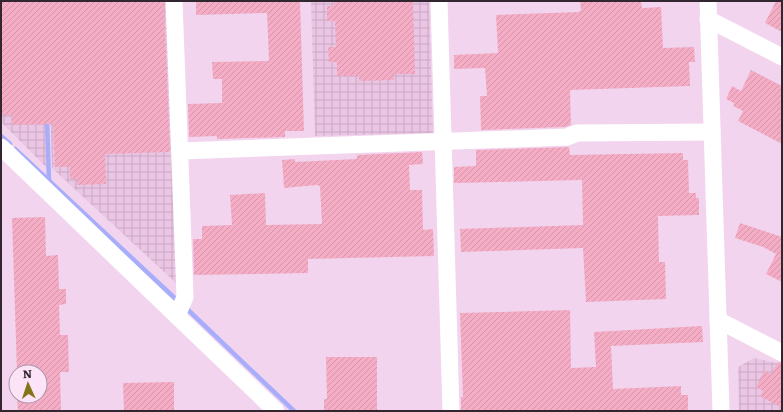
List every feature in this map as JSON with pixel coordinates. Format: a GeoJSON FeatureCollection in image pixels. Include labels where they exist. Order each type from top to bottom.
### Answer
{"type":"FeatureCollection","features":[{"type":"Feature","properties":{"kind":"street"},"geometry":{"type":"LineString","coordinates":[[174,1],[185,297],[178,316]]}},
{"type":"Feature","properties":{"kind":"street"},"geometry":{"type":"LineString","coordinates":[[439,1],[451,411]]}},
{"type":"Feature","properties":{"kind":"street"},"geometry":{"type":"LineString","coordinates":[[708,1],[721,411]]}},
{"type":"Feature","properties":{"kind":"street"},"geometry":{"type":"LineString","coordinates":[[708,19],[782,57]]}},
{"type":"Feature","properties":{"kind":"street"},"geometry":{"type":"LineString","coordinates":[[180,151],[567,137],[577,133],[712,132]]}},
{"type":"Feature","properties":{"kind":"street"},"geometry":{"type":"LineString","coordinates":[[1,147],[276,411]]}},
{"type":"Feature","properties":{"kind":"street"},"geometry":{"type":"LineString","coordinates":[[718,320],[782,353]]}},
{"type":"Feature","properties":{"kind":"shaded area"},"geometry":{"type":"Polygon","coordinates":[[[1,1],[41,1],[47,168],[1,122],[1,1]]]}},
{"type":"Feature","properties":{"kind":"shaded area"},"geometry":{"type":"Polygon","coordinates":[[[47,1],[167,1],[177,284],[52,168],[47,1]]]}},
{"type":"Feature","properties":{"kind":"shaded area"},"geometry":{"type":"Polygon","coordinates":[[[311,1],[429,1],[433,133],[315,136],[311,1]]]}},
{"type":"Feature","properties":{"kind":"shaded area"},"geometry":{"type":"Polygon","coordinates":[[[754,358],[782,364],[782,411],[739,411],[738,367],[754,358]]]}},
{"type":"Feature","properties":{"kind":"building"},"geometry":{"type":"Polygon","coordinates":[[[1,1],[164,1],[170,152],[105,154],[106,184],[77,185],[77,179],[70,179],[70,167],[55,167],[53,124],[12,125],[12,115],[2,116],[1,1]]]}},
{"type":"Feature","properties":{"kind":"building"},"geometry":{"type":"Polygon","coordinates":[[[196,1],[300,1],[304,131],[285,131],[285,137],[217,139],[217,136],[189,137],[188,104],[222,103],[222,79],[213,79],[212,62],[269,61],[267,13],[196,15],[196,1]]]}},
{"type":"Feature","properties":{"kind":"building"},"geometry":{"type":"Polygon","coordinates":[[[334,1],[413,1],[415,74],[394,74],[394,80],[359,81],[359,76],[337,76],[337,62],[329,62],[328,47],[336,47],[335,21],[327,21],[327,6],[334,6],[334,1]]]}},
{"type":"Feature","properties":{"kind":"building"},"geometry":{"type":"Polygon","coordinates":[[[580,1],[641,1],[642,8],[661,7],[663,48],[694,47],[695,62],[689,62],[690,86],[570,90],[571,125],[565,127],[481,130],[480,96],[487,96],[485,68],[454,69],[454,55],[498,53],[496,15],[579,12],[581,11],[580,1]]]}},
{"type":"Feature","properties":{"kind":"building"},"geometry":{"type":"Polygon","coordinates":[[[776,1],[782,1],[782,32],[765,23],[776,1]]]}},
{"type":"Feature","properties":{"kind":"building"},"geometry":{"type":"Polygon","coordinates":[[[751,70],[782,86],[782,144],[738,121],[743,111],[733,106],[734,103],[726,99],[732,86],[741,91],[751,70]]]}},
{"type":"Feature","properties":{"kind":"building"},"geometry":{"type":"Polygon","coordinates":[[[569,147],[570,155],[683,153],[683,160],[688,160],[689,193],[696,193],[696,198],[699,198],[699,215],[658,216],[659,262],[665,262],[666,299],[586,302],[583,248],[461,252],[460,229],[583,225],[582,180],[454,183],[454,167],[476,166],[476,150],[569,147]]]}},
{"type":"Feature","properties":{"kind":"building"},"geometry":{"type":"Polygon","coordinates":[[[422,152],[423,164],[409,165],[410,190],[422,190],[423,230],[433,229],[434,256],[308,259],[308,273],[194,275],[193,239],[202,239],[202,226],[232,225],[230,195],[265,193],[266,225],[322,224],[320,186],[316,185],[284,188],[282,160],[295,159],[295,162],[357,159],[357,155],[422,152]]]}},
{"type":"Feature","properties":{"kind":"building"},"geometry":{"type":"Polygon","coordinates":[[[45,217],[46,256],[58,255],[59,289],[66,289],[66,304],[59,305],[60,335],[68,335],[69,372],[60,372],[61,411],[18,411],[18,404],[48,404],[48,364],[17,364],[12,218],[45,217]]]}},
{"type":"Feature","properties":{"kind":"building"},"geometry":{"type":"Polygon","coordinates":[[[740,223],[782,237],[782,282],[766,274],[776,254],[763,247],[735,238],[740,223]]]}},
{"type":"Feature","properties":{"kind":"building"},"geometry":{"type":"Polygon","coordinates":[[[570,310],[571,368],[596,367],[594,332],[702,326],[703,342],[611,346],[613,389],[681,386],[681,395],[688,395],[688,411],[461,411],[461,397],[463,397],[460,313],[570,310]]]}},
{"type":"Feature","properties":{"kind":"building"},"geometry":{"type":"Polygon","coordinates":[[[326,357],[377,357],[377,411],[324,411],[324,399],[327,399],[326,357]]]}},
{"type":"Feature","properties":{"kind":"building"},"geometry":{"type":"Polygon","coordinates":[[[778,362],[782,363],[782,408],[760,396],[763,391],[756,387],[764,371],[771,374],[778,362]]]}},
{"type":"Feature","properties":{"kind":"building"},"geometry":{"type":"Polygon","coordinates":[[[174,382],[174,411],[124,411],[123,383],[174,382]]]}},
{"type":"Feature","properties":{"kind":"waterway"},"geometry":{"type":"LineString","coordinates":[[47,119],[49,181]]}},
{"type":"Feature","properties":{"kind":"waterway"},"geometry":{"type":"LineString","coordinates":[[1,136],[10,144]]}},
{"type":"Feature","properties":{"kind":"waterway"},"geometry":{"type":"LineString","coordinates":[[15,149],[179,302]]}},
{"type":"Feature","properties":{"kind":"waterway"},"geometry":{"type":"LineString","coordinates":[[185,307],[294,411]]}}]}
